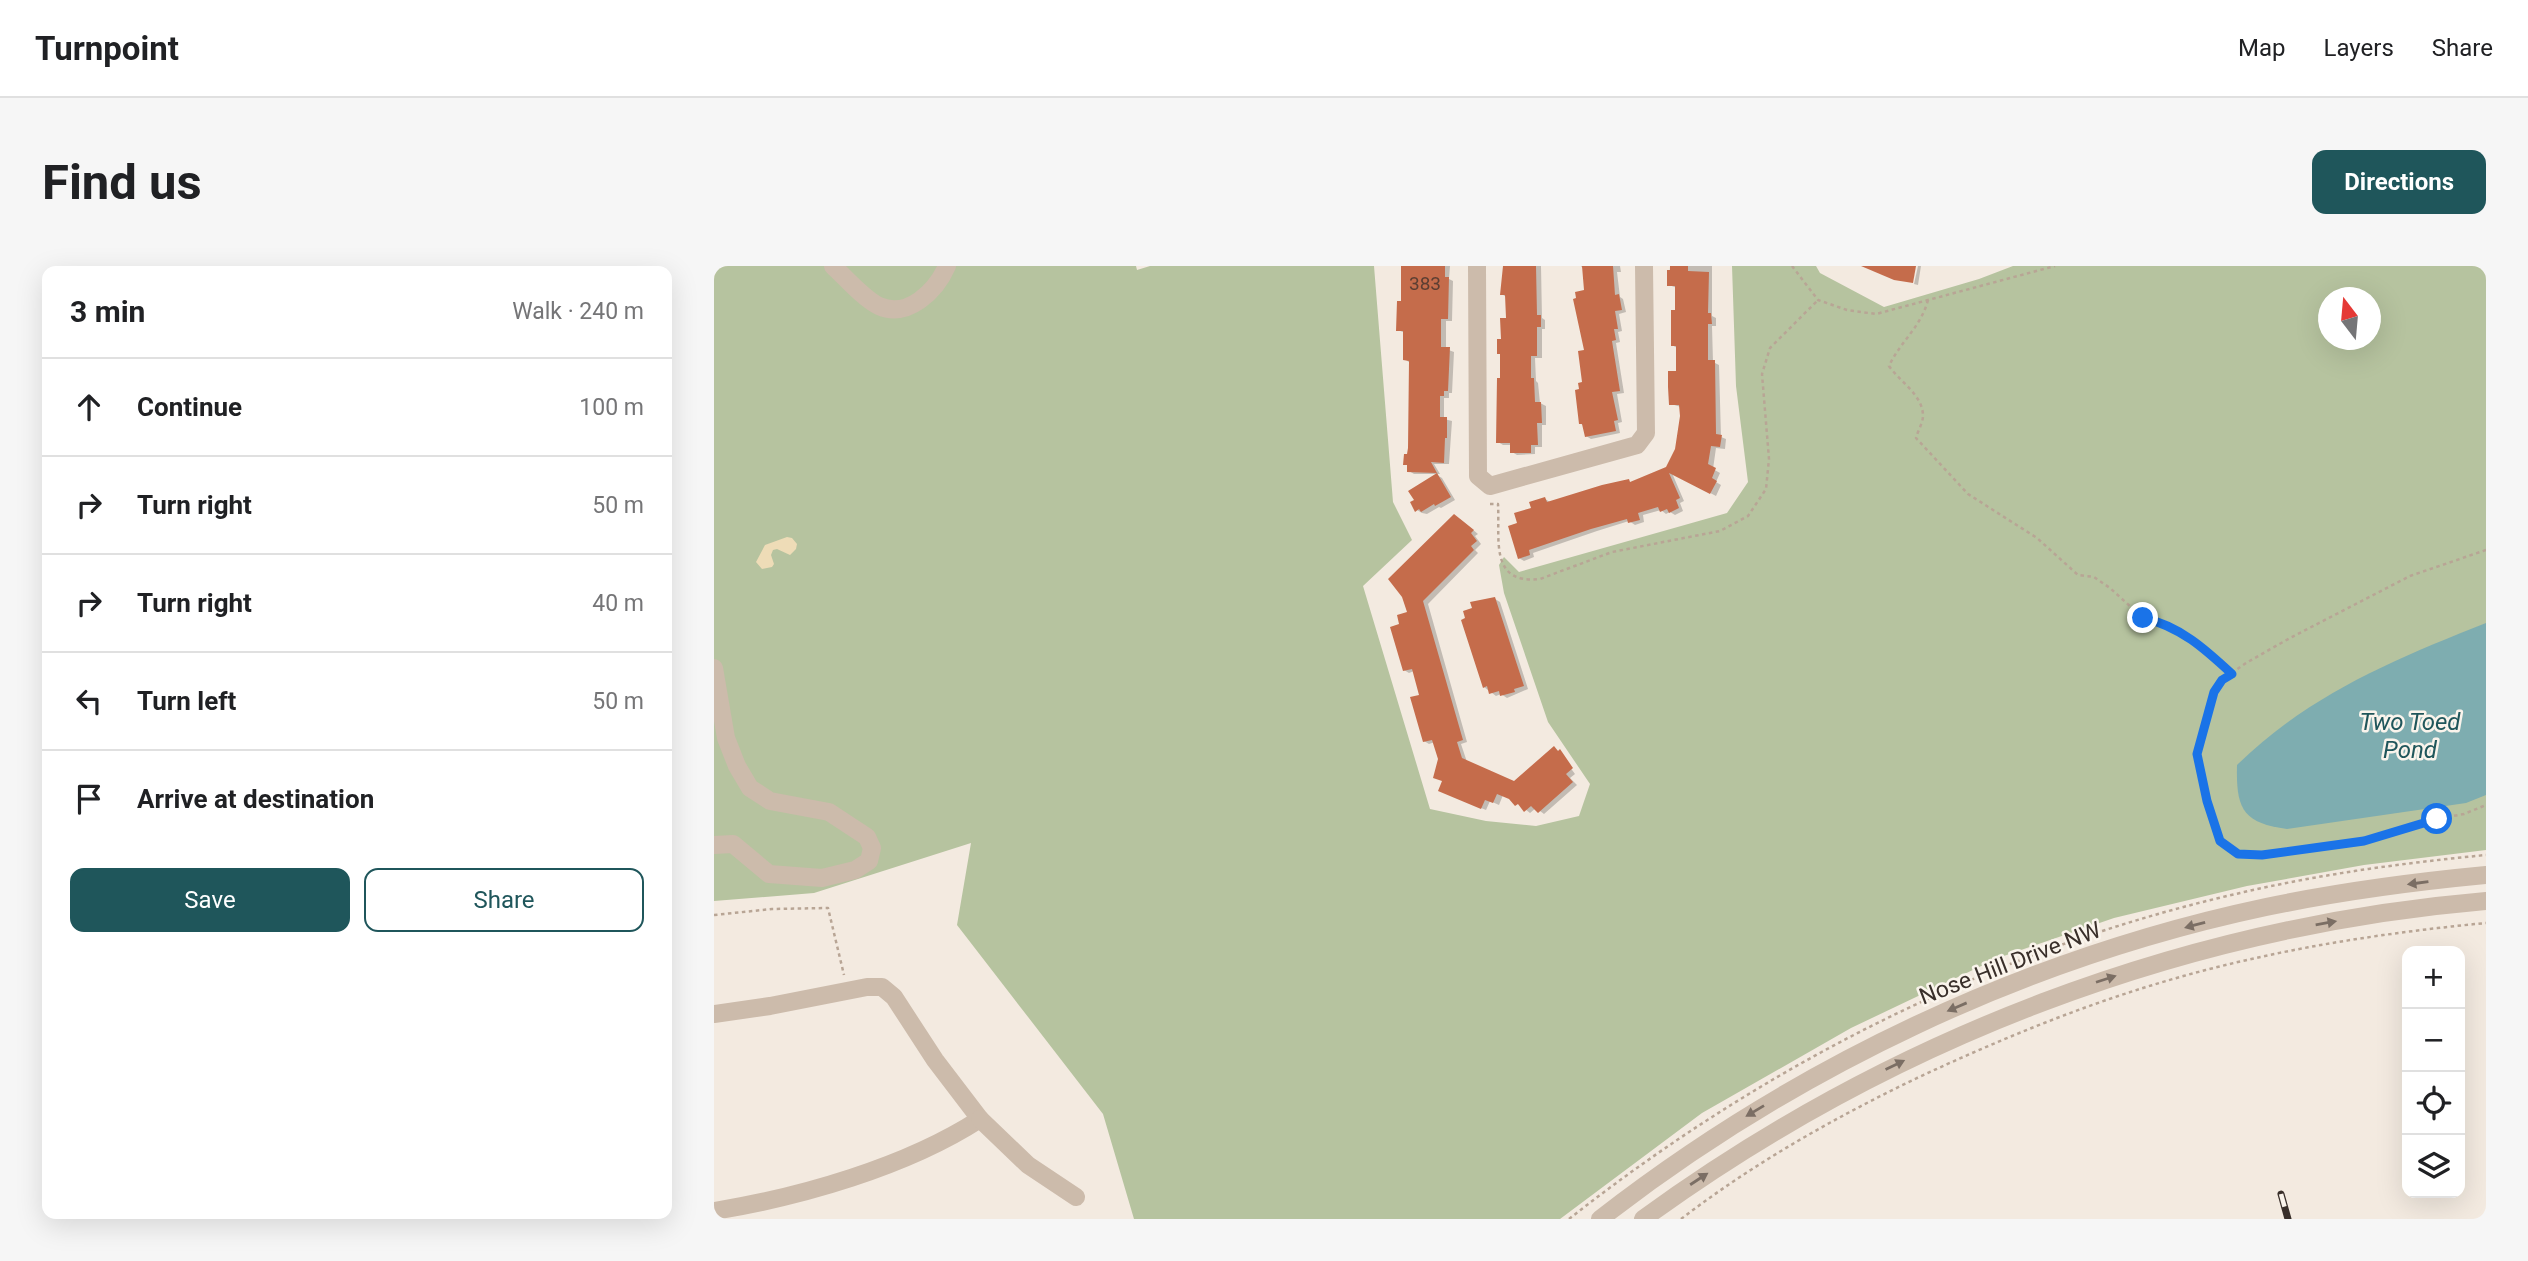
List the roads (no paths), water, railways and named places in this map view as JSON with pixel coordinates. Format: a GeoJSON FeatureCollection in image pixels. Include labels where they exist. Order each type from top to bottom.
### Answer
{"type":"FeatureCollection","features":[{"type":"Feature","properties":{"kind":"street"},"geometry":{"type":"LineString","coordinates":[[833,266],[878,306],[895,310],[911,307],[927,294],[947,266]]}},
{"type":"Feature","properties":{"kind":"street"},"geometry":{"type":"LineString","coordinates":[[1478,266],[1478,476],[1490,486],[1637,445],[1646,433],[1644,266]]}},
{"type":"Feature","properties":{"kind":"street"},"geometry":{"type":"LineString","coordinates":[[714,668],[726,738],[750,789],[770,801],[828,812],[867,837],[872,848],[869,861],[855,870],[822,878],[769,874],[733,844],[714,845]]}},
{"type":"Feature","properties":{"kind":"street","name":"Nose Hill Drive NW"},"geometry":{"type":"LineString","coordinates":[[1600,1219],[1692,1152],[1798,1085],[1876,1045],[1992,992],[2127,945],[2252,911],[2335,895],[2486,875]]}},
{"type":"Feature","properties":{"kind":"street","name":"Nose Hill Drive NW"},"geometry":{"type":"LineString","coordinates":[[1643,1219],[1747,1148],[1825,1102],[1904,1060],[2018,1011],[2165,960],[2245,939],[2392,912],[2486,901]]}},
{"type":"Feature","properties":{"kind":"street"},"geometry":{"type":"LineString","coordinates":[[714,1014],[878,986],[891,993],[935,1060],[980,1119],[1028,1165],[1076,1197]]}},
{"type":"Feature","properties":{"kind":"street"},"geometry":{"type":"LineString","coordinates":[[720,1214],[894,1162],[944,1141],[980,1119]]}},
{"type":"Feature","properties":{"kind":"water","name":"Two Toed Pond"},"geometry":{"type":"Polygon","coordinates":[[[2486,623],[2486,795],[2466,803],[2287,829],[2260,823],[2245,811],[2238,792],[2237,765],[2264,740],[2293,718],[2354,681],[2486,623]]]}},
{"type":"Feature","properties":{"kind":"railway"},"geometry":{"type":"LineString","coordinates":[[2281,1194],[2288,1219]]}}]}
